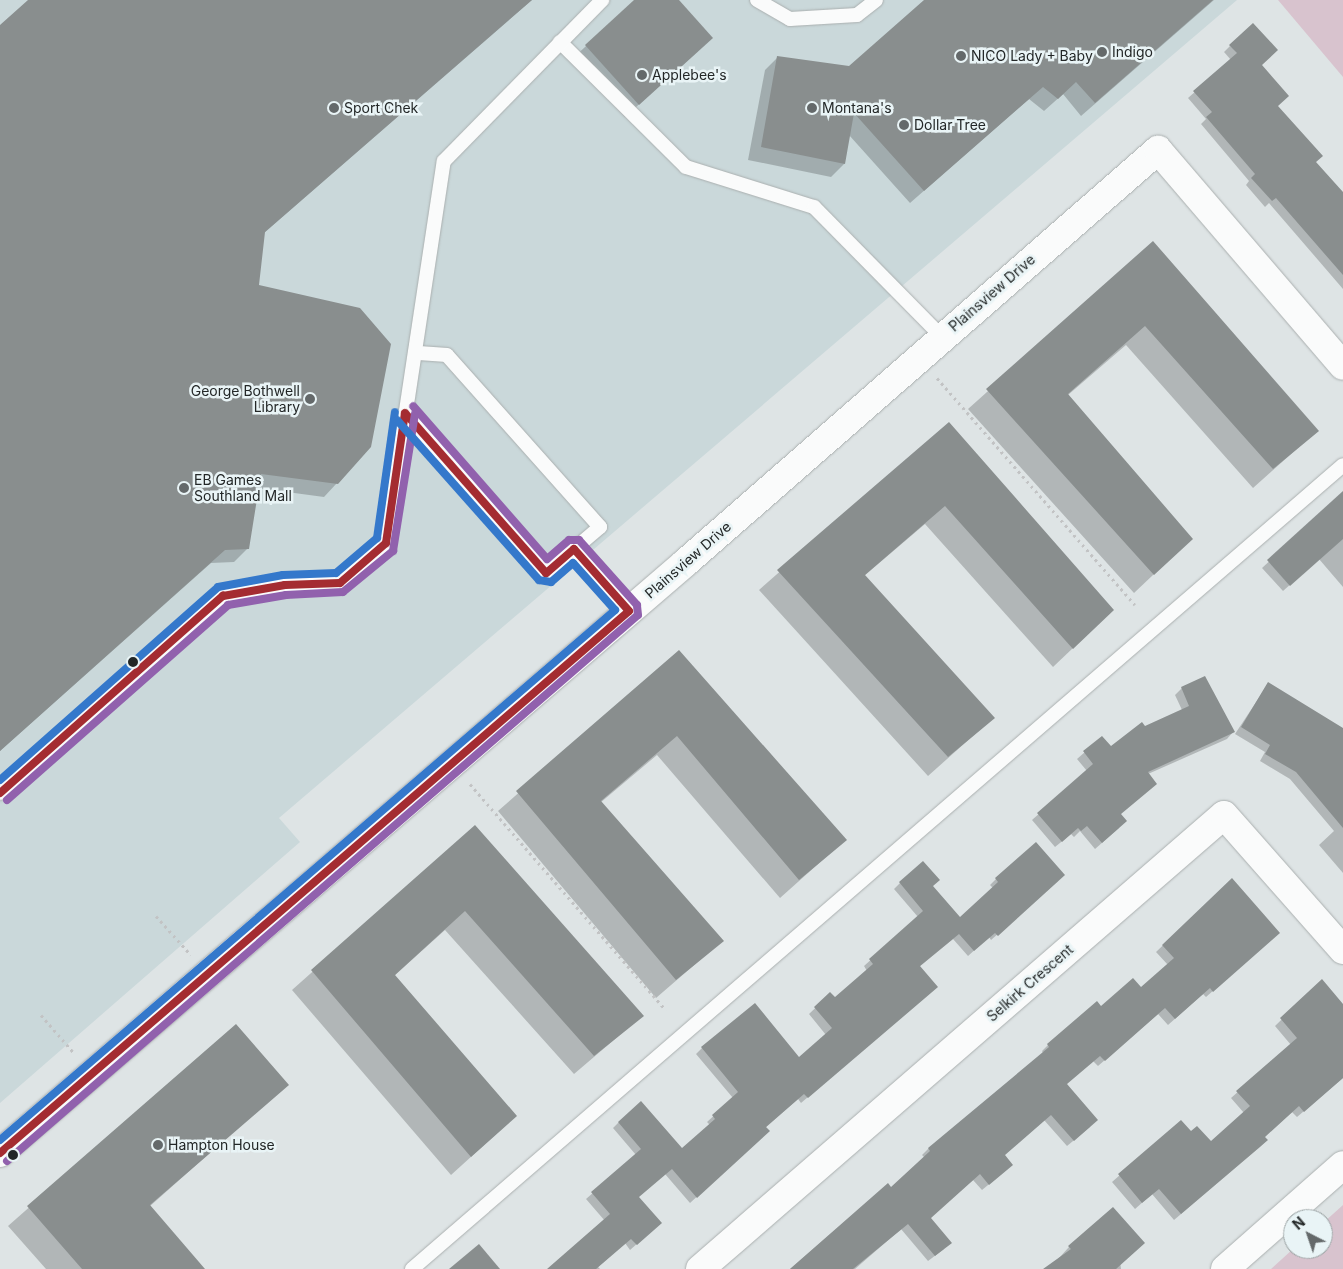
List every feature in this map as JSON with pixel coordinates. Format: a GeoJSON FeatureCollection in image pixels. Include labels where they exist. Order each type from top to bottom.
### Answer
{"type":"FeatureCollection","features":[{"type":"Feature","properties":{"kind":"street","name":"Plainsview Drive"},"geometry":{"type":"LineString","coordinates":[[0,1153],[629,611],[942,336],[1158,150],[1343,366]]}},
{"type":"Feature","properties":{"kind":"street","name":"Selkirk Crescent"},"geometry":{"type":"LineString","coordinates":[[700,1269],[1224,815],[1343,950]]}},
{"type":"Feature","properties":{"kind":"street"},"geometry":{"type":"LineString","coordinates":[[1225,1269],[1343,1165]]}},
{"type":"Feature","properties":{"kind":"lane"},"geometry":{"type":"LineString","coordinates":[[0,792],[224,596],[285,584],[340,583],[386,543],[444,161],[602,0]]}},
{"type":"Feature","properties":{"kind":"lane"},"geometry":{"type":"LineString","coordinates":[[757,0],[790,19],[858,16],[876,0]]}},
{"type":"Feature","properties":{"kind":"lane"},"geometry":{"type":"LineString","coordinates":[[560,42],[686,167],[814,207],[942,336]]}},
{"type":"Feature","properties":{"kind":"lane"},"geometry":{"type":"LineString","coordinates":[[405,413],[546,573],[600,526],[447,355],[415,352]]}},
{"type":"Feature","properties":{"kind":"lane"},"geometry":{"type":"LineString","coordinates":[[412,1269],[1343,465]]}},
{"type":"Feature","properties":{"kind":"lane"},"geometry":{"type":"LineString","coordinates":[[574,549],[629,611]]}},
{"type":"Feature","properties":{"kind":"path"},"geometry":{"type":"LineString","coordinates":[[918,357],[1135,605]]}},
{"type":"Feature","properties":{"kind":"path"},"geometry":{"type":"LineString","coordinates":[[452,764],[666,1010]]}},
{"type":"Feature","properties":{"kind":"path"},"geometry":{"type":"LineString","coordinates":[[156,916],[208,974]]}},
{"type":"Feature","properties":{"kind":"path"},"geometry":{"type":"LineString","coordinates":[[41,1015],[92,1074]]}},
{"type":"Feature","properties":{"kind":"shaded area"},"geometry":{"type":"Polygon","coordinates":[[[0,0],[1237,0],[279,818],[300,842],[0,1103],[0,0]]]}},
{"type":"Feature","properties":{"kind":"shaded area"},"geometry":{"type":"Polygon","coordinates":[[[1278,0],[1343,0],[1343,77],[1278,0]]]}},
{"type":"Feature","properties":{"kind":"shaded area"},"geometry":{"type":"Polygon","coordinates":[[[1343,1205],[1343,1269],[1271,1269],[1283,1258],[1333,1259],[1333,1214],[1343,1205]]]}},
{"type":"Feature","properties":{"kind":"building"},"geometry":{"type":"Polygon","coordinates":[[[28,0],[532,0],[265,232],[259,285],[360,308],[391,344],[371,447],[338,484],[261,474],[249,549],[225,550],[0,751],[0,25],[28,0]]]}},
{"type":"Feature","properties":{"kind":"building","name":"Applebee's"},"geometry":{"type":"Polygon","coordinates":[[[634,0],[679,0],[713,38],[639,105],[585,45],[634,0]]]}},
{"type":"Feature","properties":{"kind":"building"},"geometry":{"type":"Polygon","coordinates":[[[924,0],[1213,0],[1095,103],[1076,82],[1058,99],[1043,87],[924,191],[854,113],[845,164],[761,147],[777,56],[849,66],[924,0]]]}},
{"type":"Feature","properties":{"kind":"building"},"geometry":{"type":"Polygon","coordinates":[[[1253,23],[1278,50],[1262,65],[1289,96],[1278,106],[1323,156],[1316,162],[1343,192],[1343,275],[1276,198],[1272,201],[1251,178],[1255,174],[1206,117],[1212,112],[1193,91],[1237,53],[1229,45],[1253,23]]]}},
{"type":"Feature","properties":{"kind":"building"},"geometry":{"type":"Polygon","coordinates":[[[1153,241],[1319,431],[1273,469],[1145,326],[1068,394],[1193,539],[1154,575],[986,389],[1153,241]]]}},
{"type":"Feature","properties":{"kind":"building"},"geometry":{"type":"Polygon","coordinates":[[[949,422],[1114,610],[1073,649],[945,506],[865,575],[995,718],[948,757],[777,570],[949,422]]]}},
{"type":"Feature","properties":{"kind":"building"},"geometry":{"type":"Polygon","coordinates":[[[1343,491],[1343,539],[1290,586],[1267,560],[1343,491]]]}},
{"type":"Feature","properties":{"kind":"building"},"geometry":{"type":"Polygon","coordinates":[[[679,650],[847,840],[799,880],[677,736],[601,801],[724,941],[676,980],[516,791],[679,650]]]}},
{"type":"Feature","properties":{"kind":"building"},"geometry":{"type":"Polygon","coordinates":[[[1205,676],[1235,732],[1148,772],[1157,784],[1121,814],[1127,821],[1102,843],[1087,826],[1081,831],[1078,828],[1062,842],[1037,813],[1093,764],[1083,751],[1102,736],[1111,746],[1142,722],[1145,726],[1189,706],[1181,687],[1205,676]]]}},
{"type":"Feature","properties":{"kind":"building"},"geometry":{"type":"Polygon","coordinates":[[[1268,682],[1343,728],[1343,828],[1296,772],[1265,754],[1270,745],[1241,727],[1268,682]]]}},
{"type":"Feature","properties":{"kind":"building"},"geometry":{"type":"Polygon","coordinates":[[[475,825],[644,1016],[594,1056],[465,911],[395,975],[517,1116],[471,1157],[311,970],[475,825]]]}},
{"type":"Feature","properties":{"kind":"building"},"geometry":{"type":"Polygon","coordinates":[[[1036,842],[1065,875],[998,936],[995,933],[974,951],[959,934],[920,966],[938,987],[808,1098],[804,1094],[766,1127],[770,1131],[697,1198],[672,1169],[639,1197],[662,1223],[637,1245],[631,1239],[596,1269],[547,1269],[610,1214],[591,1192],[641,1149],[618,1122],[641,1101],[682,1148],[715,1119],[712,1115],[738,1092],[701,1047],[755,1003],[799,1057],[832,1028],[814,1007],[830,992],[835,997],[873,964],[869,959],[923,911],[899,882],[923,861],[940,880],[933,886],[960,917],[998,882],[995,878],[1036,842]]]}},
{"type":"Feature","properties":{"kind":"building"},"geometry":{"type":"Polygon","coordinates":[[[1232,878],[1280,933],[1213,992],[1210,988],[1175,1019],[1165,1008],[1105,1061],[1100,1056],[1067,1084],[1098,1120],[1074,1141],[1051,1115],[1005,1155],[1013,1165],[989,1185],[980,1174],[931,1218],[952,1243],[935,1256],[908,1224],[853,1269],[790,1269],[888,1183],[891,1187],[930,1151],[928,1148],[1049,1047],[1047,1044],[1097,1001],[1101,1006],[1133,978],[1141,987],[1174,958],[1162,945],[1232,878]]]}},
{"type":"Feature","properties":{"kind":"building"},"geometry":{"type":"Polygon","coordinates":[[[1322,979],[1343,1004],[1343,1078],[1304,1112],[1299,1106],[1265,1137],[1268,1140],[1181,1214],[1159,1189],[1142,1203],[1118,1174],[1181,1120],[1191,1131],[1197,1126],[1211,1141],[1250,1106],[1236,1091],[1297,1038],[1280,1018],[1322,979]]]}},
{"type":"Feature","properties":{"kind":"building","name":"Hampton House"},"geometry":{"type":"Polygon","coordinates":[[[236,1024],[289,1085],[150,1205],[205,1269],[82,1269],[27,1206],[236,1024]]]}},
{"type":"Feature","properties":{"kind":"building"},"geometry":{"type":"Polygon","coordinates":[[[1113,1207],[1145,1243],[1116,1269],[1043,1269],[1071,1249],[1068,1246],[1113,1207]]]}},
{"type":"Feature","properties":{"kind":"building"},"geometry":{"type":"Polygon","coordinates":[[[479,1244],[500,1269],[449,1269],[479,1244]]]}},
{"type":"Feature","properties":{"kind":"transit line"},"geometry":{"type":"LineString","coordinates":[[7,1161],[638,615],[637,605],[579,540],[569,540],[547,559],[413,406]]}},
{"type":"Feature","properties":{"kind":"transit line"},"geometry":{"type":"LineString","coordinates":[[0,780],[218,587],[283,575],[336,573],[377,538],[395,412]]}},
{"type":"Feature","properties":{"kind":"transit line"},"geometry":{"type":"LineString","coordinates":[[0,793],[223,596],[285,585],[340,583],[386,543],[405,413]]}},
{"type":"Feature","properties":{"kind":"transit line"},"geometry":{"type":"LineString","coordinates":[[0,1153],[629,611],[574,549],[546,573],[405,413]]}},
{"type":"Feature","properties":{"kind":"transit line"},"geometry":{"type":"LineString","coordinates":[[7,800],[228,605],[286,595],[343,592],[393,551],[415,414]]}},
{"type":"Feature","properties":{"kind":"transit line"},"geometry":{"type":"LineString","coordinates":[[0,1140],[615,610],[573,563],[551,582],[539,580],[397,420]]}},
{"type":"Feature","properties":{"kind":"place","name":"Indigo"},"geometry":{"type":"Point","coordinates":[1102,52]}},
{"type":"Feature","properties":{"kind":"place","name":"NICO Lady + Baby"},"geometry":{"type":"Point","coordinates":[961,56]}},
{"type":"Feature","properties":{"kind":"place","name":"Applebee's"},"geometry":{"type":"Point","coordinates":[642,75]}},
{"type":"Feature","properties":{"kind":"place","name":"Sport Chek"},"geometry":{"type":"Point","coordinates":[334,108]}},
{"type":"Feature","properties":{"kind":"place","name":"Montana's"},"geometry":{"type":"Point","coordinates":[812,108]}},
{"type":"Feature","properties":{"kind":"place","name":"Dollar Tree"},"geometry":{"type":"Point","coordinates":[904,125]}},
{"type":"Feature","properties":{"kind":"place","name":"George Bothwell Library"},"geometry":{"type":"Point","coordinates":[310,399]}},
{"type":"Feature","properties":{"kind":"place","name":"EB Games Southland Mall"},"geometry":{"type":"Point","coordinates":[184,488]}},
{"type":"Feature","properties":{"kind":"place","name":"Hampton House"},"geometry":{"type":"Point","coordinates":[158,1145]}}]}
